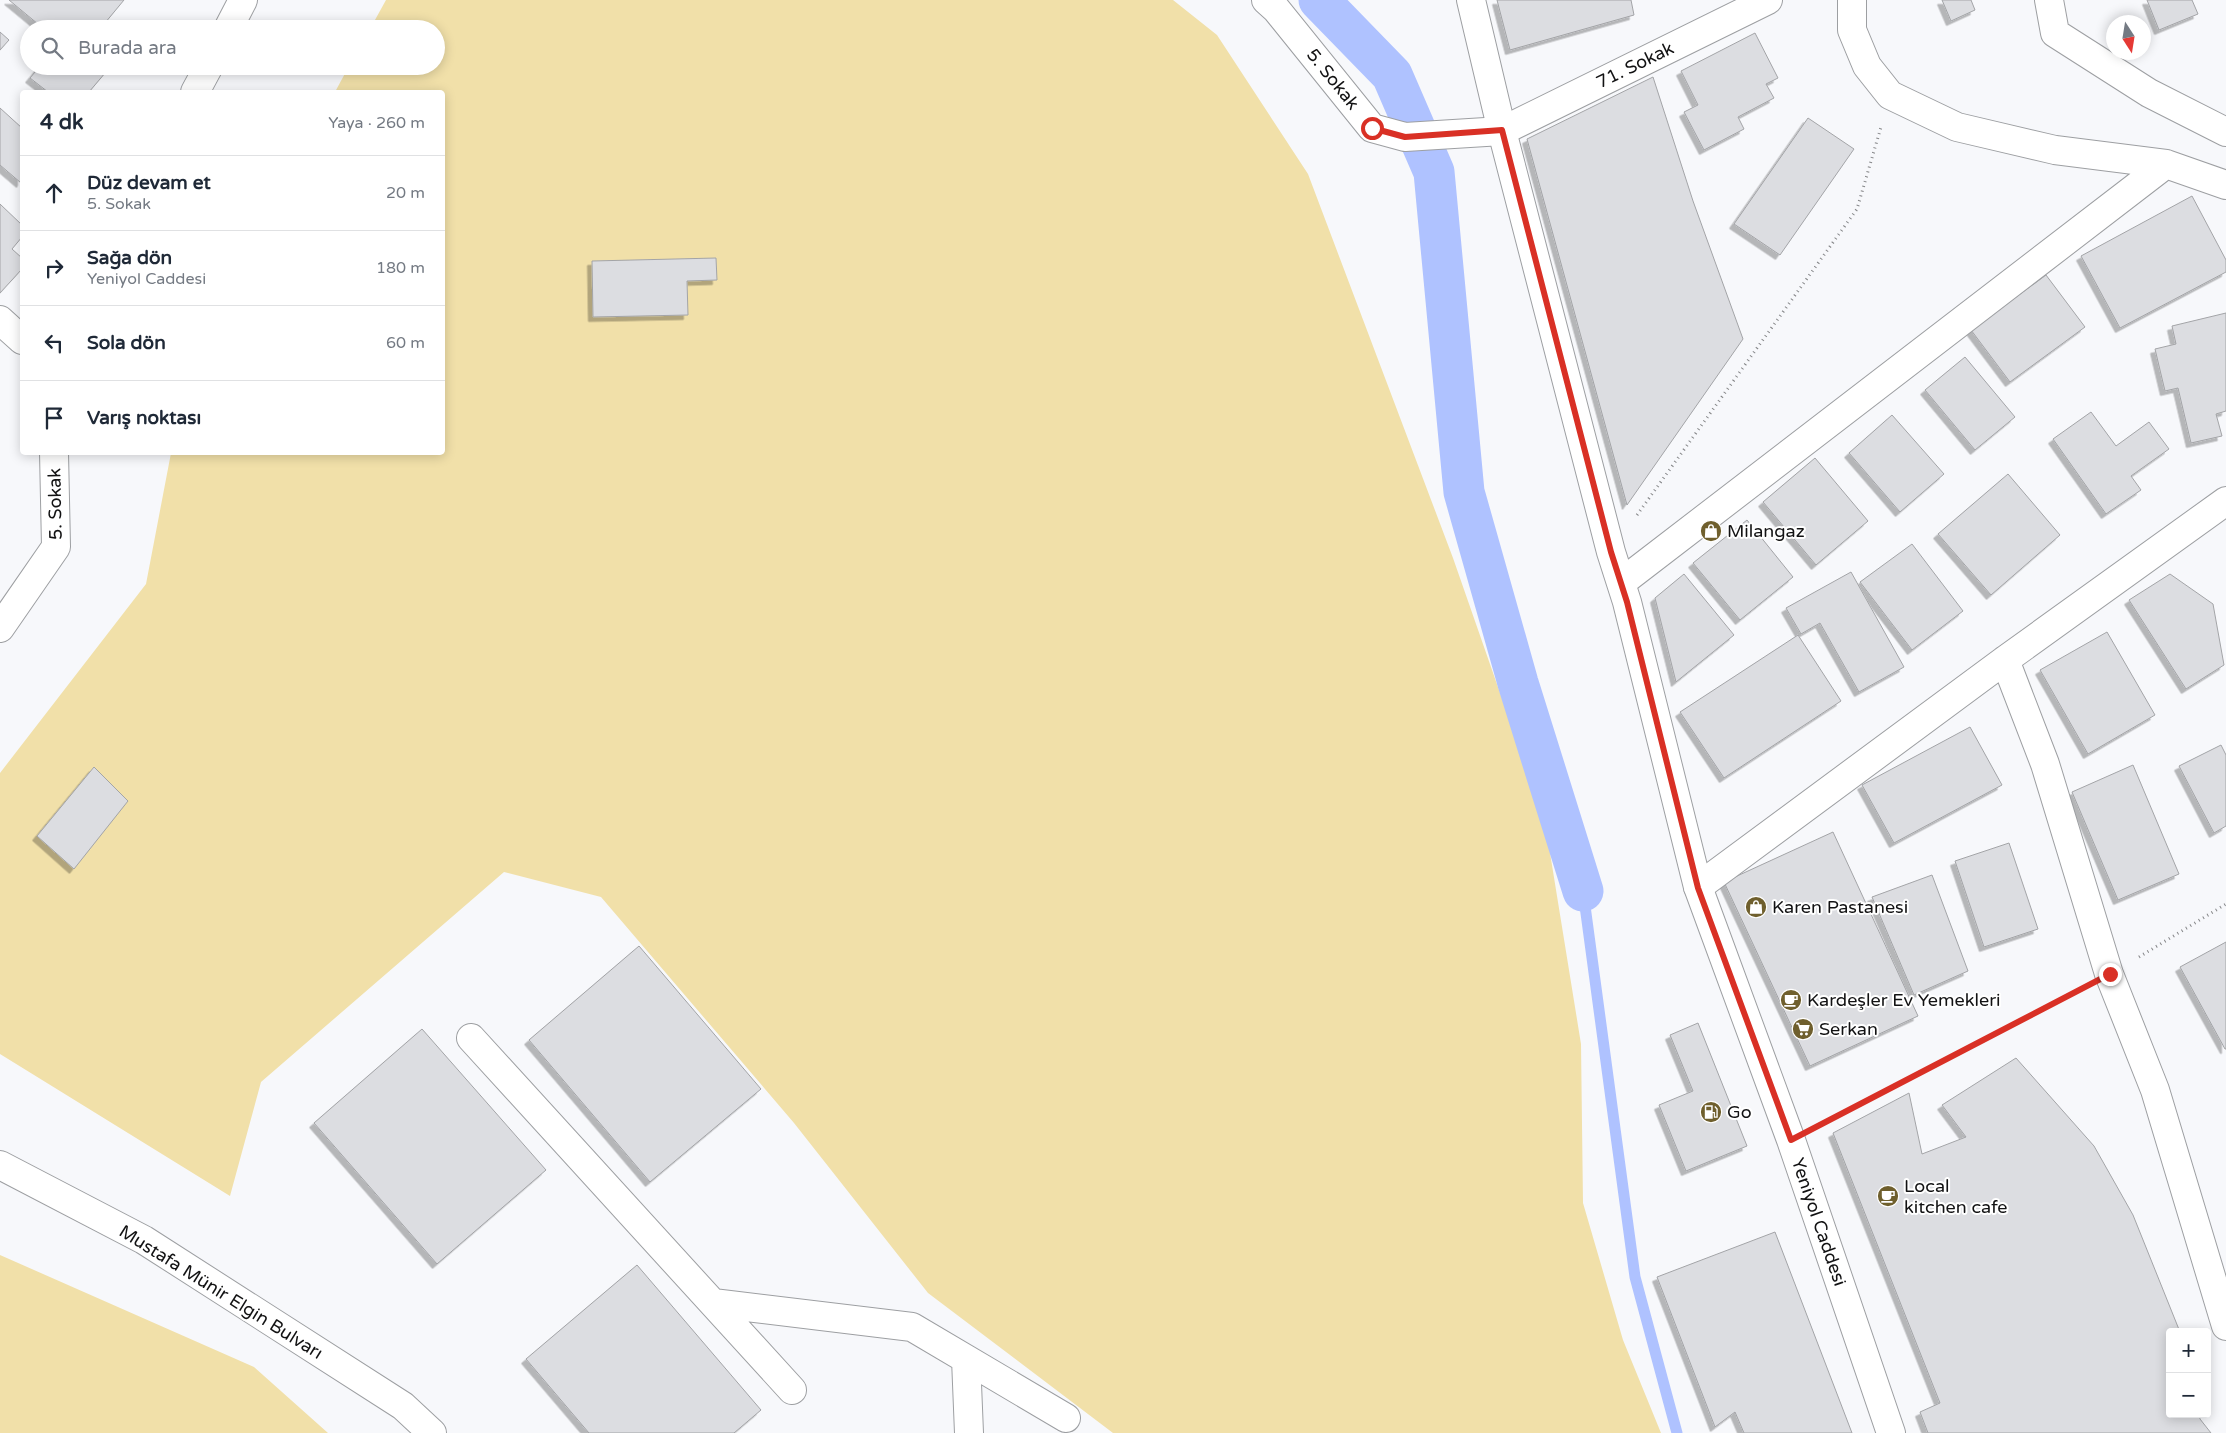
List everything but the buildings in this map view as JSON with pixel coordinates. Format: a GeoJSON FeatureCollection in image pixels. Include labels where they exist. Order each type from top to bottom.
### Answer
{"type":"FeatureCollection","features":[{"type":"Feature","properties":{"kind":"street"},"geometry":{"type":"LineString","coordinates":[[233,20],[244,0]]}},
{"type":"Feature","properties":{"kind":"street","name":"5. Sokak"},"geometry":{"type":"LineString","coordinates":[[1266,0],[1276,9],[1372,128],[1405,137],[1502,130]]}},
{"type":"Feature","properties":{"kind":"street","name":"Yeniyol Caddesi"},"geometry":{"type":"LineString","coordinates":[[1471,0],[1502,130],[1611,552],[1622,582],[1698,888],[1791,1140],[1890,1433]]}},
{"type":"Feature","properties":{"kind":"street","name":"71. Sokak"},"geometry":{"type":"LineString","coordinates":[[1502,130],[1768,0]]}},
{"type":"Feature","properties":{"kind":"street"},"geometry":{"type":"LineString","coordinates":[[1852,0],[1852,30],[1867,66],[1890,96],[1957,127],[2055,150],[2166,164],[2226,186]]}},
{"type":"Feature","properties":{"kind":"street"},"geometry":{"type":"LineString","coordinates":[[2049,0],[2055,33],[2149,93],[2226,132]]}},
{"type":"Feature","properties":{"kind":"street"},"geometry":{"type":"LineString","coordinates":[[196,90],[204,75]]}},
{"type":"Feature","properties":{"kind":"street"},"geometry":{"type":"LineString","coordinates":[[1622,582],[2166,164]]}},
{"type":"Feature","properties":{"kind":"street"},"geometry":{"type":"LineString","coordinates":[[0,320],[20,338]]}},
{"type":"Feature","properties":{"kind":"street","name":"5. Sokak"},"geometry":{"type":"LineString","coordinates":[[0,628],[56,547],[54,455]]}},
{"type":"Feature","properties":{"kind":"street"},"geometry":{"type":"LineString","coordinates":[[1698,888],[2005,660],[2226,501]]}},
{"type":"Feature","properties":{"kind":"street"},"geometry":{"type":"LineString","coordinates":[[2005,660],[2045,764],[2110,974],[2155,1090],[2226,1326]]}},
{"type":"Feature","properties":{"kind":"street"},"geometry":{"type":"LineString","coordinates":[[471,1038],[792,1390]]}},
{"type":"Feature","properties":{"kind":"street","name":"Mustafa Münir Elgin Bulvarı"},"geometry":{"type":"LineString","coordinates":[[0,1165],[144,1240],[403,1406],[432,1433]]}},
{"type":"Feature","properties":{"kind":"street"},"geometry":{"type":"LineString","coordinates":[[714,1303],[912,1327],[1066,1418]]}},
{"type":"Feature","properties":{"kind":"street"},"geometry":{"type":"LineString","coordinates":[[966,1359],[969,1433]]}},
{"type":"Feature","properties":{"kind":"path"},"geometry":{"type":"LineString","coordinates":[[1611,552],[1857,209],[1890,96]]}},
{"type":"Feature","properties":{"kind":"path"},"geometry":{"type":"LineString","coordinates":[[1791,1140],[2110,974],[2226,904]]}},
{"type":"Feature","properties":{"kind":"shaded area"},"geometry":{"type":"Polygon","coordinates":[[[386,0],[1173,0],[1217,35],[1308,174],[1453,558],[1545,822],[1581,1044],[1583,1203],[1623,1340],[1661,1433],[1113,1433],[928,1293],[794,1123],[601,897],[504,872],[261,1082],[230,1196],[0,1054],[0,773],[146,584],[171,455],[445,455],[445,90],[336,90],[344,75],[445,75],[445,20],[375,20],[386,0]]]}},
{"type":"Feature","properties":{"kind":"shaded area"},"geometry":{"type":"Polygon","coordinates":[[[0,1255],[254,1367],[328,1433],[0,1433],[0,1255]]]}},
{"type":"Feature","properties":{"kind":"waterway"},"geometry":{"type":"LineString","coordinates":[[1319,0],[1392,75],[1434,172],[1464,492],[1518,683],[1583,891]]}},
{"type":"Feature","properties":{"kind":"waterway"},"geometry":{"type":"LineString","coordinates":[[1583,891],[1635,1277],[1677,1433]]}},
{"type":"Feature","properties":{"kind":"place","name":"Milangaz"},"geometry":{"type":"Point","coordinates":[1711,531]}},
{"type":"Feature","properties":{"kind":"place","name":"Karen Pastanesi"},"geometry":{"type":"Point","coordinates":[1756,907]}},
{"type":"Feature","properties":{"kind":"place","name":"Kardeşler Ev Yemekleri"},"geometry":{"type":"Point","coordinates":[1791,1000]}},
{"type":"Feature","properties":{"kind":"place","name":"Serkan"},"geometry":{"type":"Point","coordinates":[1803,1029]}},
{"type":"Feature","properties":{"kind":"place","name":"Go"},"geometry":{"type":"Point","coordinates":[1711,1112]}},
{"type":"Feature","properties":{"kind":"place","name":"Local kitchen cafe"},"geometry":{"type":"Point","coordinates":[1888,1196]}},
{"type":"Feature","properties":{"kind":"route"},"geometry":{"type":"LineString","coordinates":[[1372,128],[1405,137],[1502,130],[1611,552],[1622,582],[1698,888],[1791,1140],[2110,974]]}}]}
